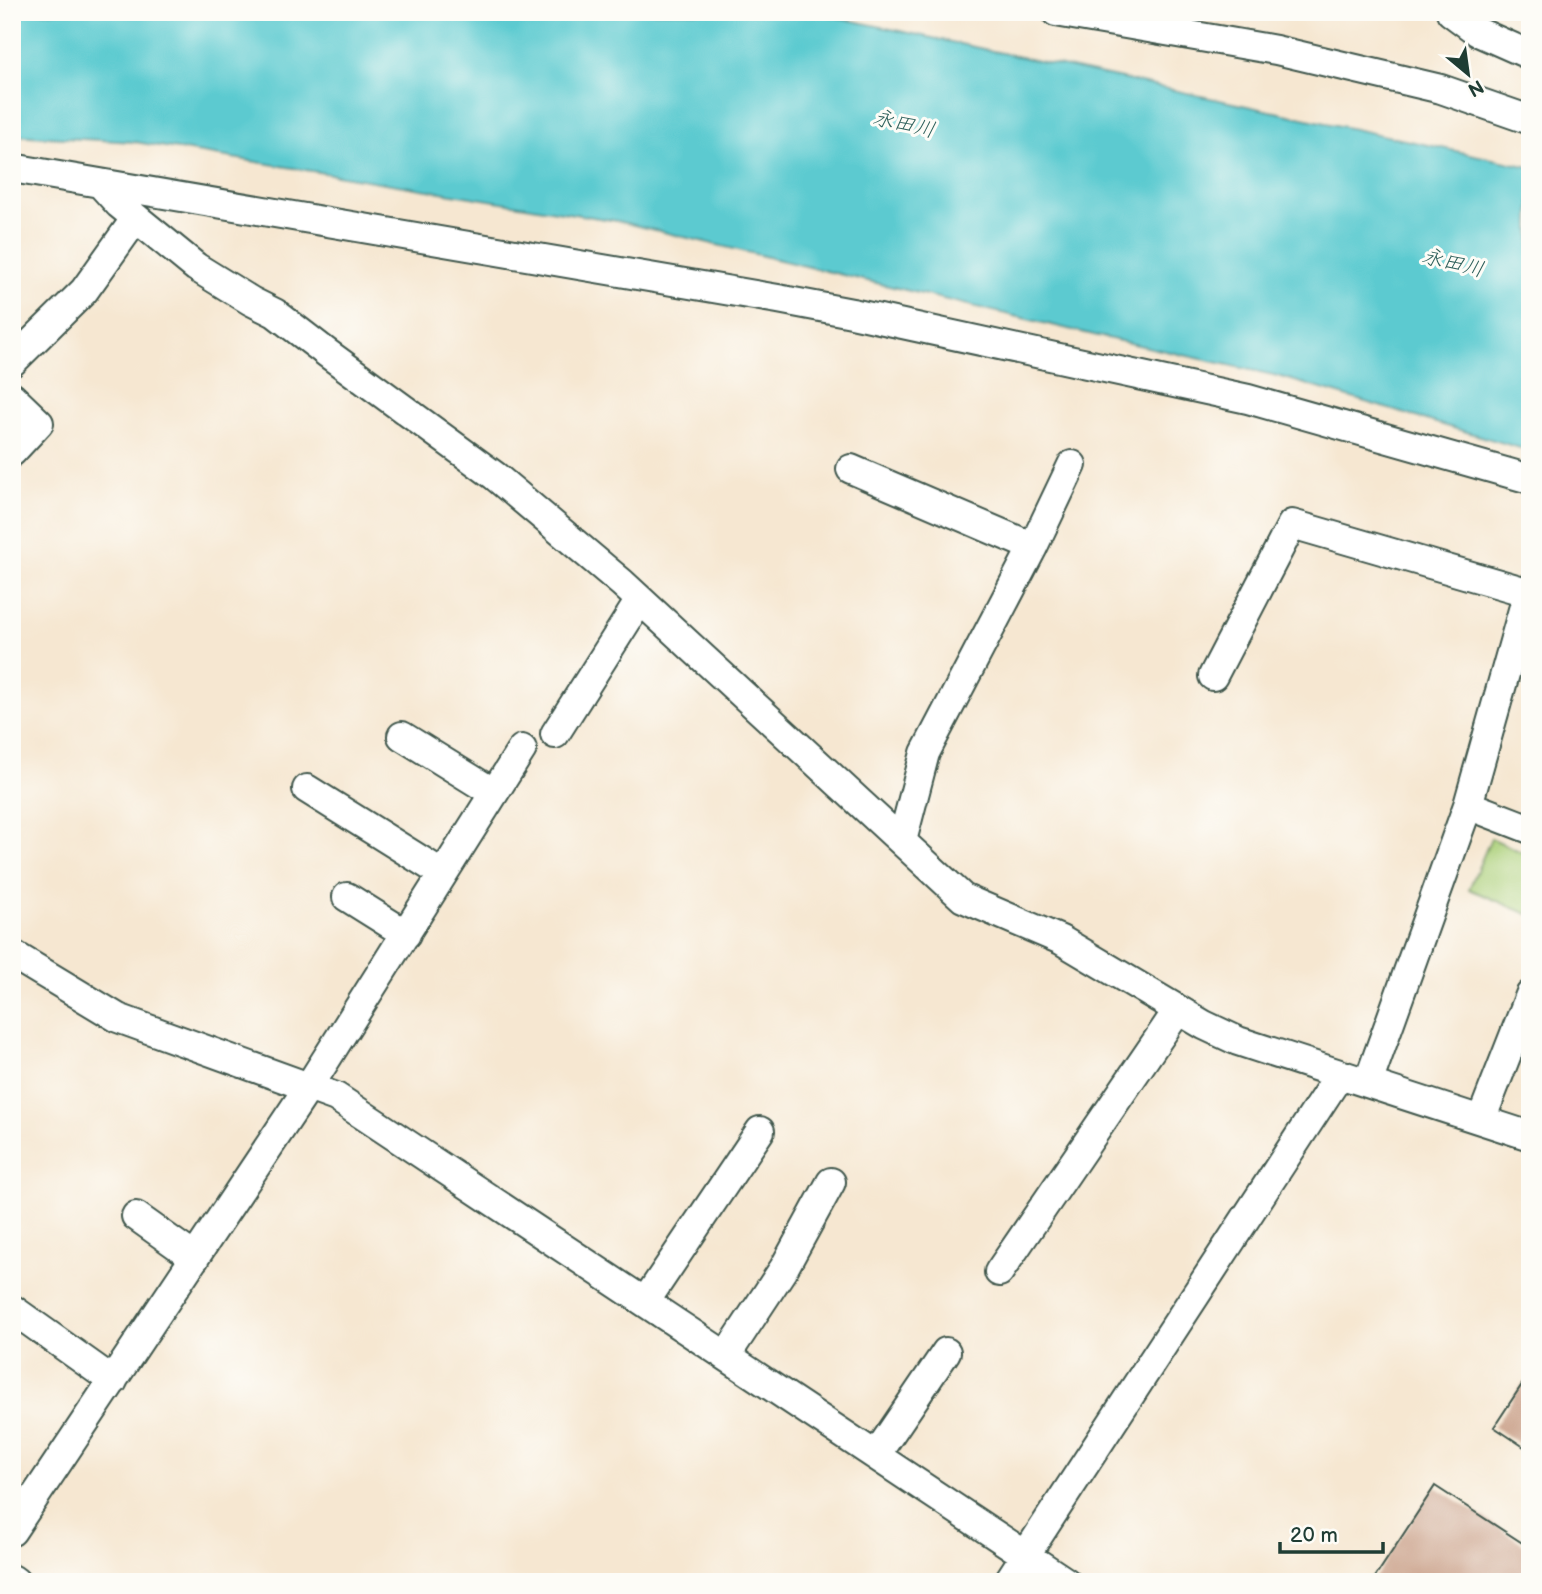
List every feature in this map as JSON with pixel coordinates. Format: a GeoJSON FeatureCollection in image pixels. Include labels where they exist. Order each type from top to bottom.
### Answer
{"type":"FeatureCollection","features":[{"type":"Feature","properties":{"kind":"street"},"geometry":{"type":"LineString","coordinates":[[1056,12],[1276,50],[1441,89],[1530,120]]}},
{"type":"Feature","properties":{"kind":"street"},"geometry":{"type":"LineString","coordinates":[[1451,12],[1478,32],[1530,55]]}},
{"type":"Feature","properties":{"kind":"street"},"geometry":{"type":"LineString","coordinates":[[12,168],[852,313],[1248,399],[1530,479]]}},
{"type":"Feature","properties":{"kind":"street"},"geometry":{"type":"LineString","coordinates":[[100,184],[119,204],[196,267],[275,313],[495,477],[640,600],[963,898],[1061,940],[1204,1025],[1238,1041],[1530,1136]]}},
{"type":"Feature","properties":{"kind":"street"},"geometry":{"type":"LineString","coordinates":[[12,362],[84,291],[136,218]]}},
{"type":"Feature","properties":{"kind":"street"},"geometry":{"type":"LineString","coordinates":[[12,397],[39,423],[12,452]]}},
{"type":"Feature","properties":{"kind":"street"},"geometry":{"type":"LineString","coordinates":[[902,841],[925,753],[1033,547],[1072,465]]}},
{"type":"Feature","properties":{"kind":"street"},"geometry":{"type":"LineString","coordinates":[[851,469],[1033,547]]}},
{"type":"Feature","properties":{"kind":"street"},"geometry":{"type":"LineString","coordinates":[[1213,676],[1292,524],[1529,593],[1468,805],[1368,1083]]}},
{"type":"Feature","properties":{"kind":"street"},"geometry":{"type":"LineString","coordinates":[[555,734],[640,600]]}},
{"type":"Feature","properties":{"kind":"street"},"geometry":{"type":"LineString","coordinates":[[402,736],[494,793]]}},
{"type":"Feature","properties":{"kind":"street"},"geometry":{"type":"LineString","coordinates":[[12,1531],[308,1088],[522,749]]}},
{"type":"Feature","properties":{"kind":"street"},"geometry":{"type":"LineString","coordinates":[[307,789],[443,874]]}},
{"type":"Feature","properties":{"kind":"street"},"geometry":{"type":"LineString","coordinates":[[1468,805],[1530,829]]}},
{"type":"Feature","properties":{"kind":"street"},"geometry":{"type":"LineString","coordinates":[[347,897],[406,934]]}},
{"type":"Feature","properties":{"kind":"street"},"geometry":{"type":"LineString","coordinates":[[12,954],[118,1018],[336,1097],[1066,1582]]}},
{"type":"Feature","properties":{"kind":"street"},"geometry":{"type":"LineString","coordinates":[[1481,1120],[1530,995]]}},
{"type":"Feature","properties":{"kind":"street"},"geometry":{"type":"LineString","coordinates":[[999,1272],[1178,1010]]}},
{"type":"Feature","properties":{"kind":"street"},"geometry":{"type":"LineString","coordinates":[[1008,1582],[1340,1074]]}},
{"type":"Feature","properties":{"kind":"street"},"geometry":{"type":"LineString","coordinates":[[645,1302],[760,1131]]}},
{"type":"Feature","properties":{"kind":"street"},"geometry":{"type":"LineString","coordinates":[[726,1356],[784,1268],[831,1182]]}},
{"type":"Feature","properties":{"kind":"street"},"geometry":{"type":"LineString","coordinates":[[136,1216],[195,1258]]}},
{"type":"Feature","properties":{"kind":"street"},"geometry":{"type":"LineString","coordinates":[[12,1309],[113,1381]]}},
{"type":"Feature","properties":{"kind":"street"},"geometry":{"type":"LineString","coordinates":[[876,1455],[946,1352]]}},
{"type":"Feature","properties":{"kind":"green space"},"geometry":{"type":"Polygon","coordinates":[[[1491,838],[1530,856],[1530,915],[1469,889],[1491,838]]]}},
{"type":"Feature","properties":{"kind":"water","name":"永田川"},"geometry":{"type":"Polygon","coordinates":[[[12,12],[812,12],[1530,167],[1530,451],[1278,376],[1102,337],[617,221],[135,142],[12,135],[12,12]]]}},
{"type":"Feature","properties":{"kind":"building"},"geometry":{"type":"Polygon","coordinates":[[[1523,1383],[1530,1388],[1530,1451],[1494,1427],[1523,1383]]]}},
{"type":"Feature","properties":{"kind":"building"},"geometry":{"type":"Polygon","coordinates":[[[1435,1486],[1530,1548],[1530,1582],[1372,1582],[1435,1486]]]}}]}
